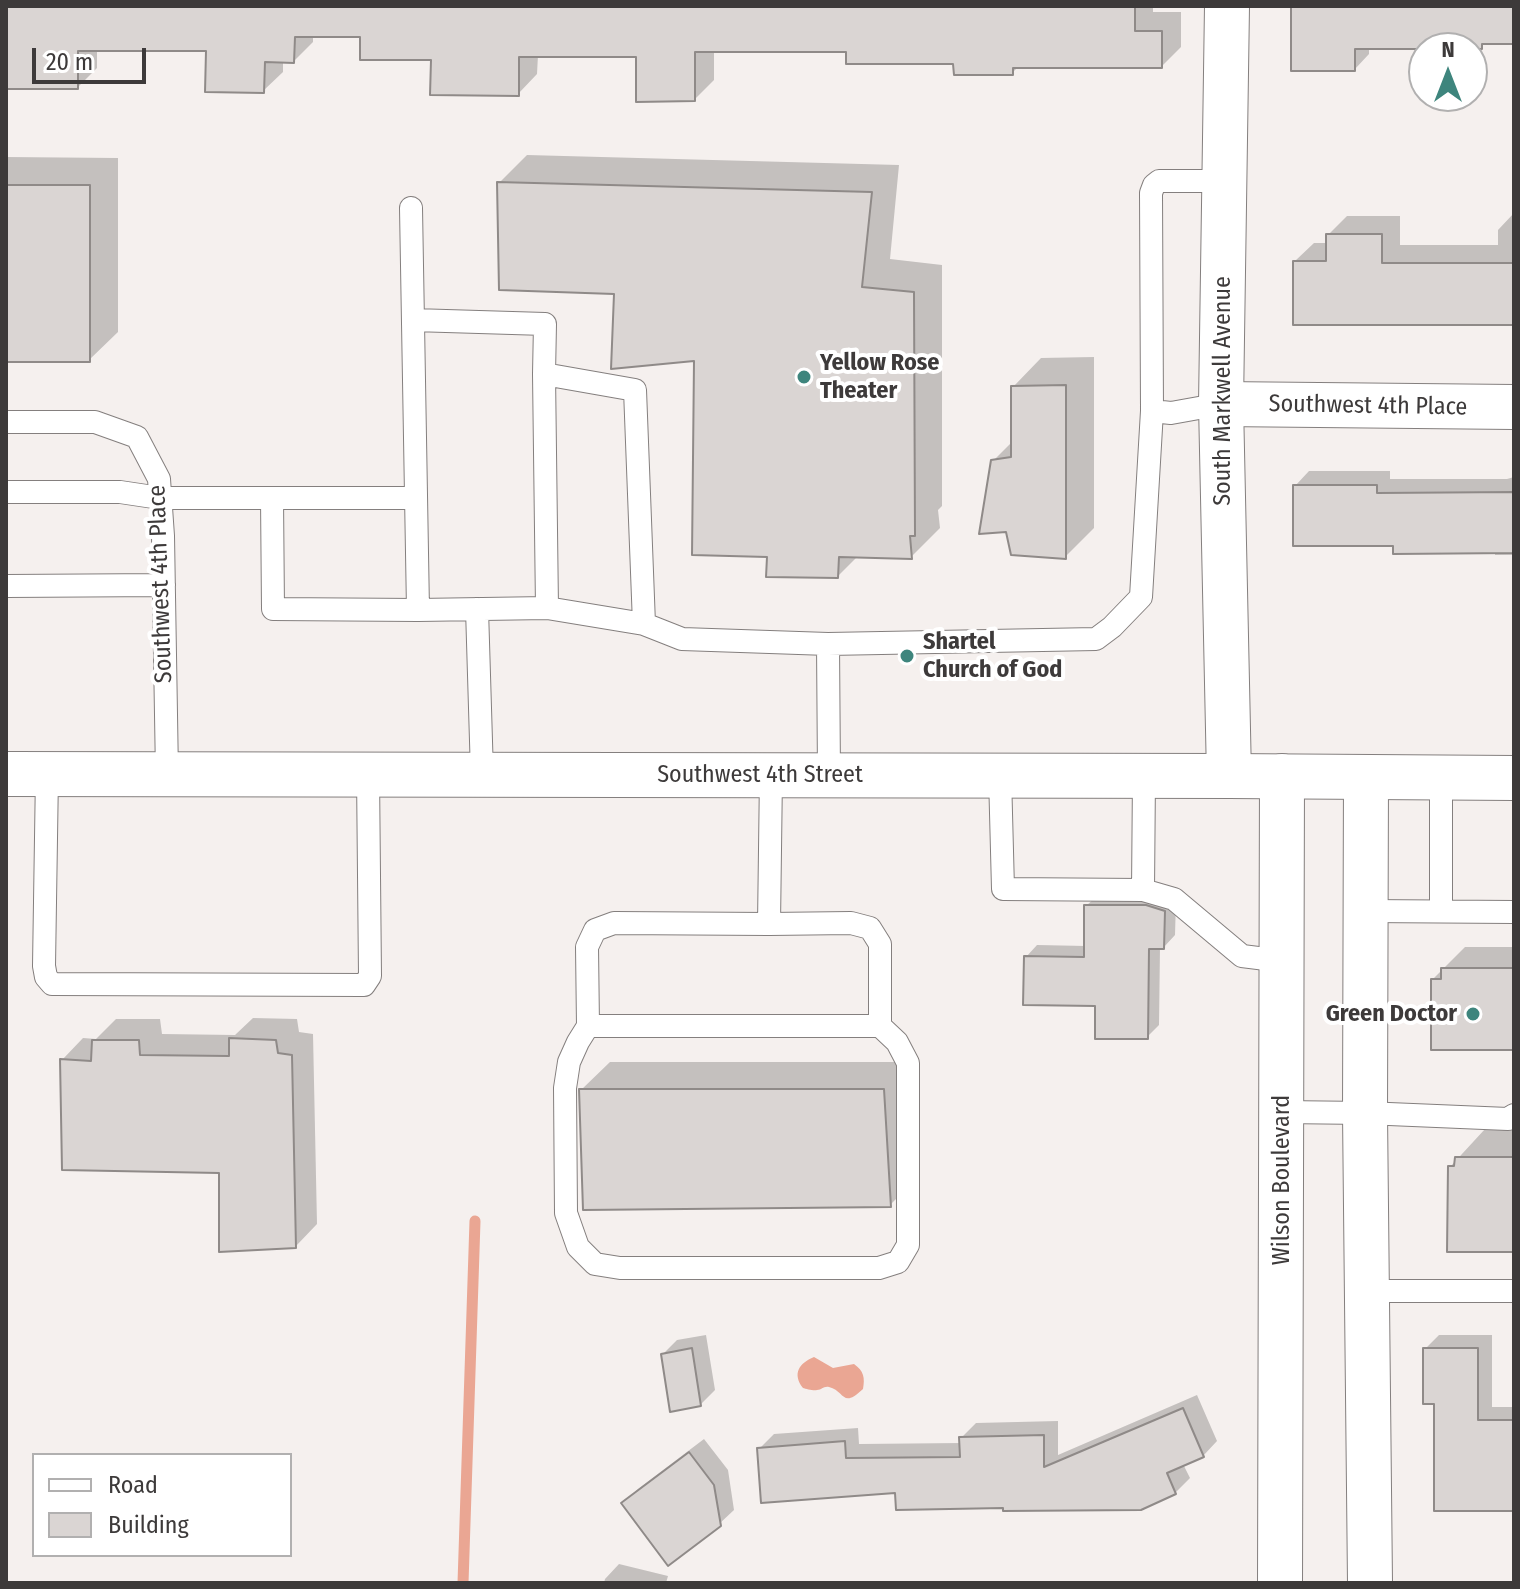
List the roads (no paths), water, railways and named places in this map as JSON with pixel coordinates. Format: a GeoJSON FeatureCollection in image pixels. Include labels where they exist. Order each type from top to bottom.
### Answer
{"type":"FeatureCollection","features":[{"type":"Feature","properties":{"kind":"street","name":"South Markwell Avenue"},"geometry":{"type":"LineString","coordinates":[[1227,6],[1221,404],[1229,776]]}},
{"type":"Feature","properties":{"kind":"street","name":"Southwest 4th Place"},"geometry":{"type":"LineString","coordinates":[[1221,404],[1514,407]]}},
{"type":"Feature","properties":{"kind":"street","name":"Southwest 4th Street"},"geometry":{"type":"LineString","coordinates":[[26,774],[1514,778]]}},
{"type":"Feature","properties":{"kind":"street","name":"Wilson Boulevard"},"geometry":{"type":"LineString","coordinates":[[1280,1583],[1282,776]]}},
{"type":"Feature","properties":{"kind":"street"},"geometry":{"type":"LineString","coordinates":[[1366,777],[1365,1113],[1370,1583]]}},
{"type":"Feature","properties":{"kind":"lane"},"geometry":{"type":"LineString","coordinates":[[272,498],[273,609],[547,608],[644,624],[682,639],[828,644],[1096,639],[1141,597],[1152,411],[1151,193],[1159,181],[1224,181]]}},
{"type":"Feature","properties":{"kind":"lane"},"geometry":{"type":"LineString","coordinates":[[411,208],[418,610]]}},
{"type":"Feature","properties":{"kind":"lane"},"geometry":{"type":"LineString","coordinates":[[413,320],[545,324],[547,608]]}},
{"type":"Feature","properties":{"kind":"lane"},"geometry":{"type":"LineString","coordinates":[[544,374],[635,390],[644,624]]}},
{"type":"Feature","properties":{"kind":"lane"},"geometry":{"type":"LineString","coordinates":[[1152,411],[1171,413],[1221,404]]}},
{"type":"Feature","properties":{"kind":"lane","name":"Southwest 4th Place"},"geometry":{"type":"LineString","coordinates":[[6,422],[95,422],[137,437],[159,479],[167,774]]}},
{"type":"Feature","properties":{"kind":"lane"},"geometry":{"type":"LineString","coordinates":[[6,492],[120,492],[160,498],[416,498]]}},
{"type":"Feature","properties":{"kind":"lane"},"geometry":{"type":"LineString","coordinates":[[6,586],[164,585]]}},
{"type":"Feature","properties":{"kind":"lane"},"geometry":{"type":"LineString","coordinates":[[477,609],[482,774]]}},
{"type":"Feature","properties":{"kind":"lane"},"geometry":{"type":"LineString","coordinates":[[828,644],[829,775]]}},
{"type":"Feature","properties":{"kind":"lane"},"geometry":{"type":"LineString","coordinates":[[26,774],[44,966],[46,977],[52,984],[348,985],[364,985],[370,976],[368,774]]}},
{"type":"Feature","properties":{"kind":"lane"},"geometry":{"type":"LineString","coordinates":[[769,924],[771,775]]}},
{"type":"Feature","properties":{"kind":"lane"},"geometry":{"type":"LineString","coordinates":[[1000,775],[1003,889],[1143,890],[1174,899],[1242,956],[1282,961]]}},
{"type":"Feature","properties":{"kind":"lane"},"geometry":{"type":"LineString","coordinates":[[1143,890],[1144,776]]}},
{"type":"Feature","properties":{"kind":"lane"},"geometry":{"type":"LineString","coordinates":[[1441,777],[1441,911]]}},
{"type":"Feature","properties":{"kind":"lane"},"geometry":{"type":"LineString","coordinates":[[1365,911],[1514,912]]}},
{"type":"Feature","properties":{"kind":"lane"},"geometry":{"type":"LineString","coordinates":[[588,1026],[880,1026],[897,1042],[908,1063],[908,1245],[898,1262],[879,1268],[620,1268],[595,1264],[578,1247],[566,1213],[565,1088],[569,1062],[588,1026],[587,947],[595,930],[614,923],[851,923],[870,928],[880,944],[880,1026]]}},
{"type":"Feature","properties":{"kind":"lane"},"geometry":{"type":"LineString","coordinates":[[1282,1112],[1508,1119],[1514,1115]]}},
{"type":"Feature","properties":{"kind":"lane"},"geometry":{"type":"LineString","coordinates":[[1366,1291],[1514,1291]]}},
{"type":"Feature","properties":{"kind":"waterway"},"geometry":{"type":"LineString","coordinates":[[463,1583],[475,1221]]}},
{"type":"Feature","properties":{"kind":"place","name":"Yellow Rose Theater"},"geometry":{"type":"Point","coordinates":[804,377]}},
{"type":"Feature","properties":{"kind":"place","name":"Shartel Church of God"},"geometry":{"type":"Point","coordinates":[907,656]}},
{"type":"Feature","properties":{"kind":"place","name":"Green Doctor"},"geometry":{"type":"Point","coordinates":[1473,1014]}}]}
